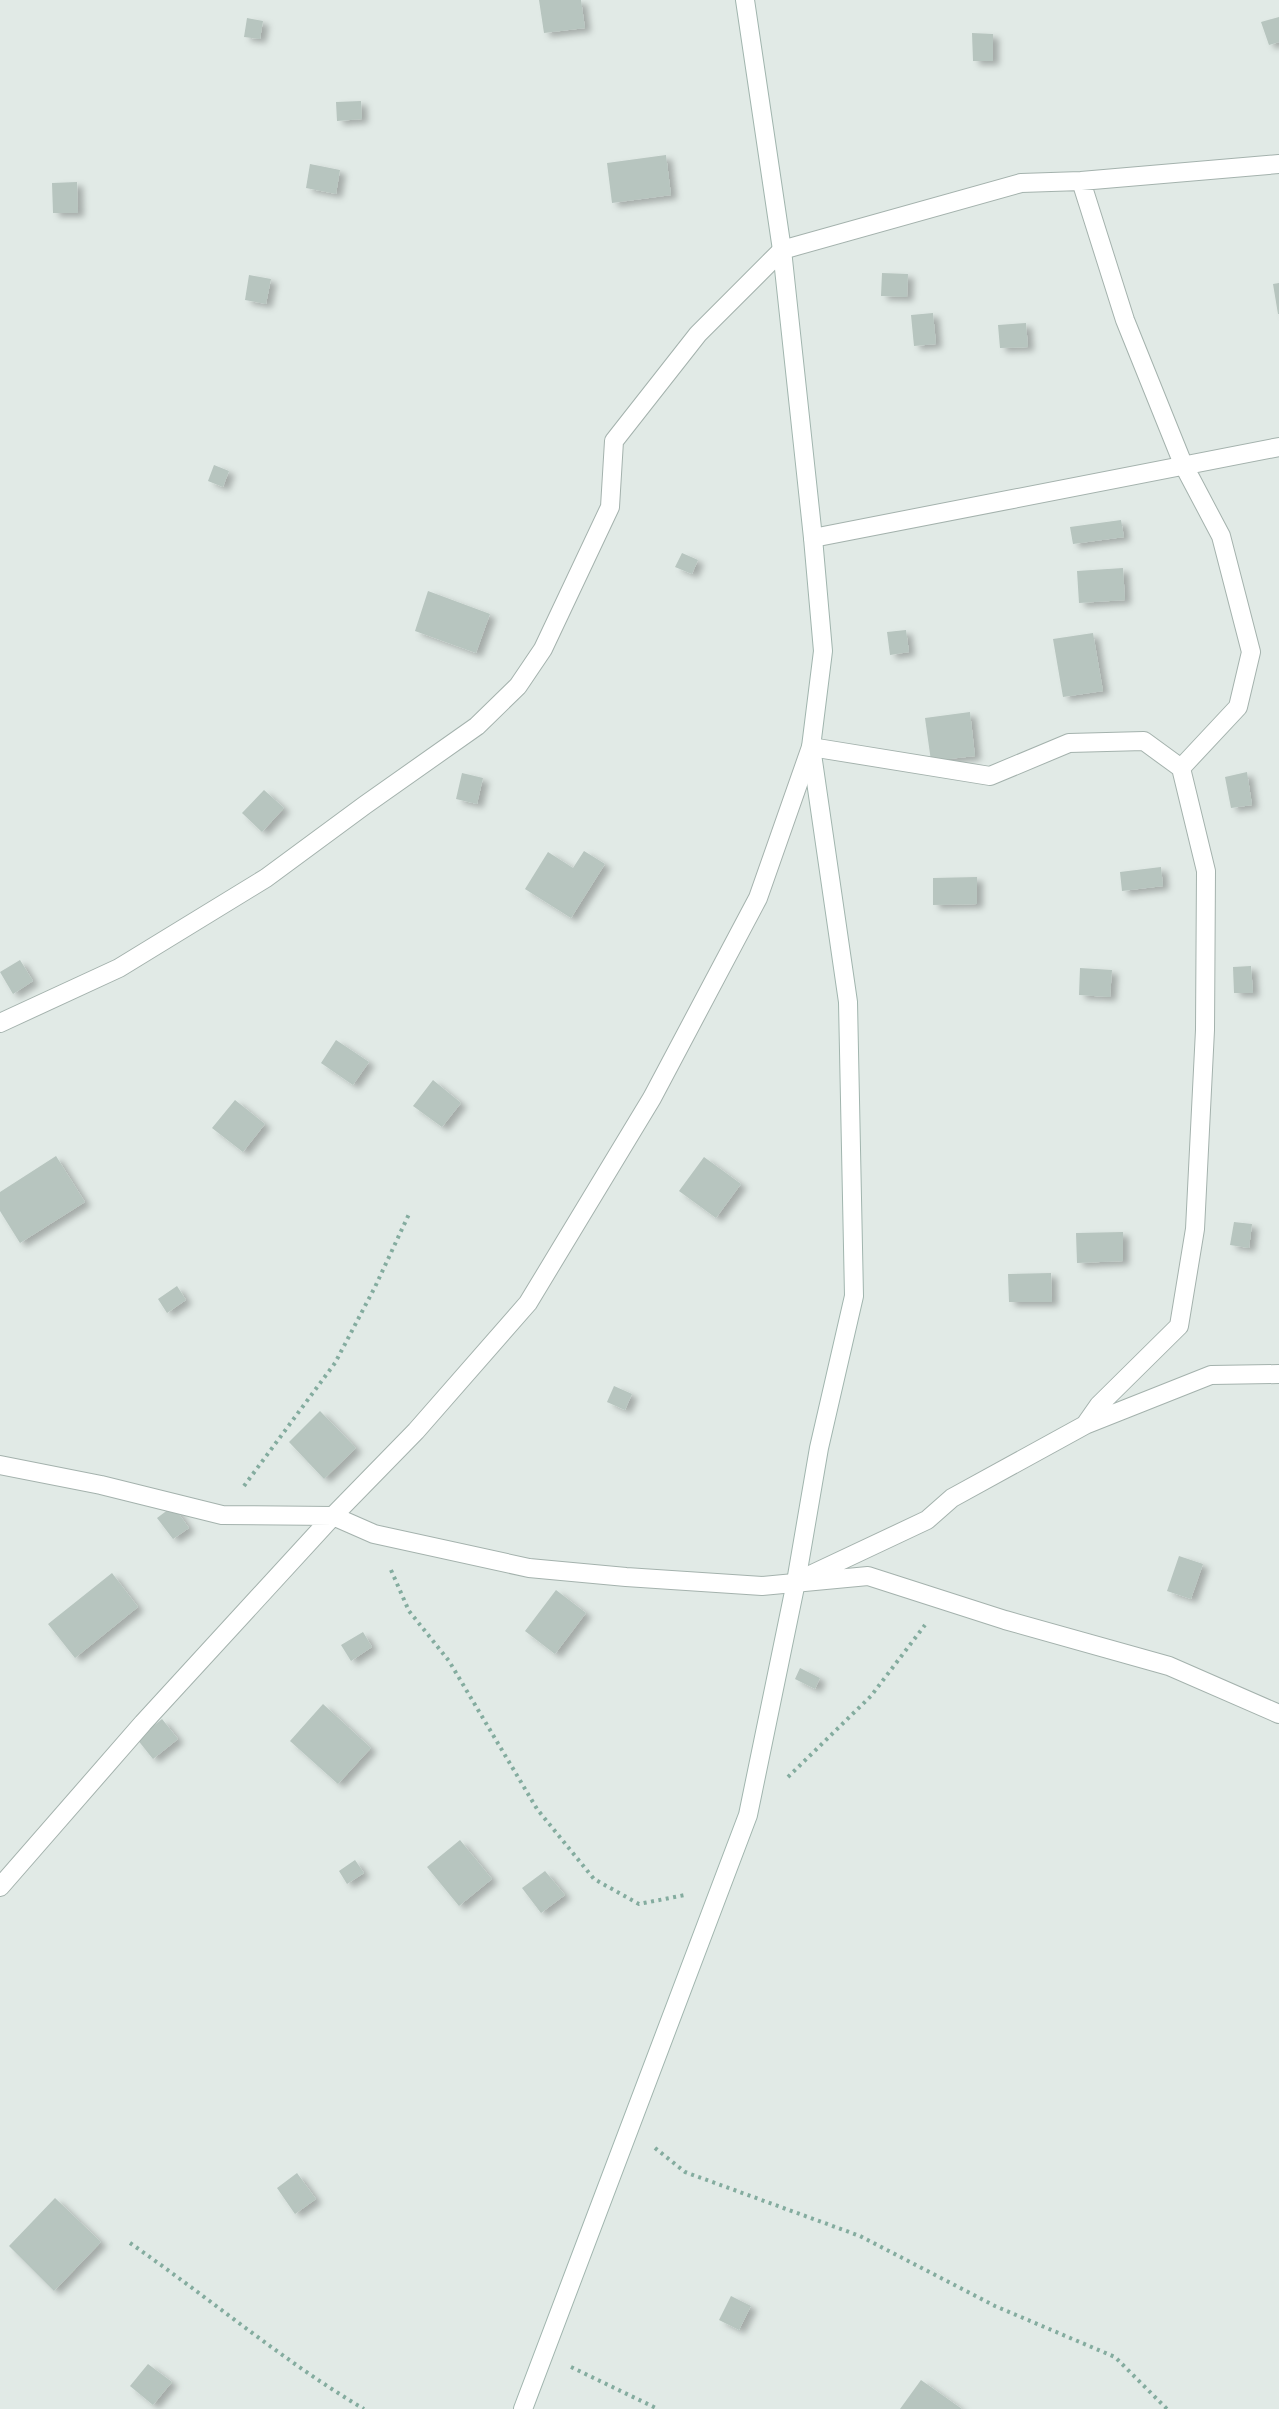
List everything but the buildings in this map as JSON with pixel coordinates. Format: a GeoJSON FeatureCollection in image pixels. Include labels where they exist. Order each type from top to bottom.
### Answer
{"type":"FeatureCollection","features":[{"type":"Feature","properties":{"kind":"street"},"geometry":{"type":"LineString","coordinates":[[0,1887],[143,1723],[333,1516],[416,1431],[528,1303],[652,1098],[758,898],[811,747],[823,651],[782,250],[745,0]]}},
{"type":"Feature","properties":{"kind":"street"},"geometry":{"type":"LineString","coordinates":[[0,1023],[119,968],[266,878],[364,805],[477,726],[518,686],[548,639],[610,507],[615,441],[698,334],[782,250],[1021,183],[1081,182],[1279,164]]}},
{"type":"Feature","properties":{"kind":"street"},"geometry":{"type":"LineString","coordinates":[[1081,182],[1125,320],[1183,464],[1221,536],[1251,652],[1238,707],[1181,768]]}},
{"type":"Feature","properties":{"kind":"street"},"geometry":{"type":"LineString","coordinates":[[813,538],[1279,447]]}},
{"type":"Feature","properties":{"kind":"street"},"geometry":{"type":"LineString","coordinates":[[811,747],[990,776],[1069,742],[1144,741],[1181,768],[1206,871],[1205,1030],[1195,1229],[1179,1326],[1099,1405],[1085,1425]]}},
{"type":"Feature","properties":{"kind":"street"},"geometry":{"type":"LineString","coordinates":[[523,2409],[748,1815],[796,1582],[819,1448],[854,1296],[848,1002],[811,747]]}},
{"type":"Feature","properties":{"kind":"street"},"geometry":{"type":"LineString","coordinates":[[796,1582],[927,1520],[952,1498],[1085,1425],[1211,1375],[1279,1374]]}},
{"type":"Feature","properties":{"kind":"street"},"geometry":{"type":"LineString","coordinates":[[0,1466],[101,1485],[222,1515],[333,1516],[374,1533],[529,1568],[751,1586],[868,1576],[943,1601],[1169,1666],[1279,1714]]}},
{"type":"Feature","properties":{"kind":"path"},"geometry":{"type":"LineString","coordinates":[[222,1515],[335,1363],[375,1287],[409,1214]]}},
{"type":"Feature","properties":{"kind":"path"},"geometry":{"type":"LineString","coordinates":[[374,1533],[409,1611],[449,1661],[537,1809],[594,1879],[639,1904],[674,1896],[720,1891]]}},
{"type":"Feature","properties":{"kind":"path"},"geometry":{"type":"LineString","coordinates":[[748,1815],[871,1696],[943,1601]]}},
{"type":"Feature","properties":{"kind":"path"},"geometry":{"type":"LineString","coordinates":[[631,2128],[685,2172],[860,2236],[995,2306],[1115,2357],[1167,2409]]}},
{"type":"Feature","properties":{"kind":"path"},"geometry":{"type":"LineString","coordinates":[[130,2243],[195,2288],[327,2387],[364,2409]]}},
{"type":"Feature","properties":{"kind":"path"},"geometry":{"type":"LineString","coordinates":[[541,2366],[575,2368],[658,2409]]}}]}
